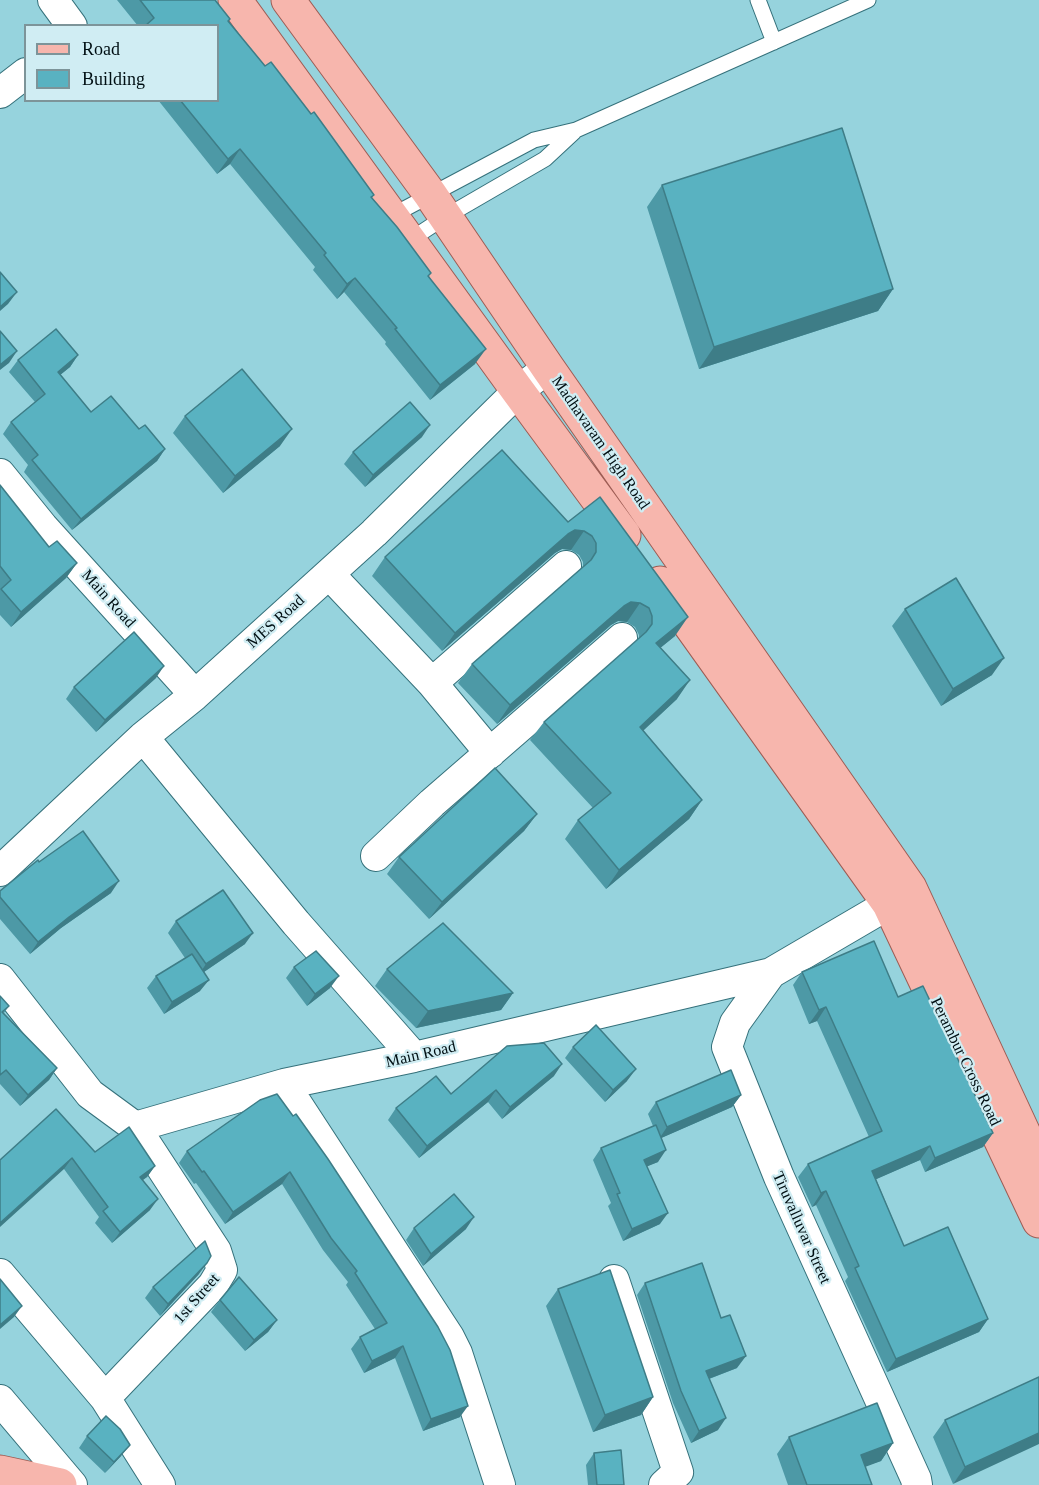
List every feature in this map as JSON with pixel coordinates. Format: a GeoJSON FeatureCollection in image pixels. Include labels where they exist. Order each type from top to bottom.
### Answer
{"type":"FeatureCollection","features":[{"type":"Feature","properties":{"kind":"main road"},"geometry":{"type":"LineString","coordinates":[[236,0],[518,391],[654,575],[900,896]]}},
{"type":"Feature","properties":{"kind":"main road","name":"Madhavaram High Road"},"geometry":{"type":"LineString","coordinates":[[288,0],[437,205],[900,896]]}},
{"type":"Feature","properties":{"kind":"main road","name":"Perambur Cross Road"},"geometry":{"type":"LineString","coordinates":[[900,896],[1039,1166]]}},
{"type":"Feature","properties":{"kind":"main road","name":"Perambur Cross Road"},"geometry":{"type":"LineString","coordinates":[[900,896],[1039,1221]]}},
{"type":"Feature","properties":{"kind":"main road"},"geometry":{"type":"LineString","coordinates":[[0,1472],[60,1485]]}},
{"type":"Feature","properties":{"kind":"street"},"geometry":{"type":"LineString","coordinates":[[53,0],[71,24]]}},
{"type":"Feature","properties":{"kind":"street"},"geometry":{"type":"LineString","coordinates":[[0,93],[24,75]]}},
{"type":"Feature","properties":{"kind":"street","name":"MES Road"},"geometry":{"type":"LineString","coordinates":[[0,871],[143,737],[195,695],[374,533],[518,391],[548,368]]}},
{"type":"Feature","properties":{"kind":"street","name":"Main Road"},"geometry":{"type":"LineString","coordinates":[[0,474],[44,527],[195,695]]}},
{"type":"Feature","properties":{"kind":"street"},"geometry":{"type":"LineString","coordinates":[[432,683],[566,566]]}},
{"type":"Feature","properties":{"kind":"street"},"geometry":{"type":"LineString","coordinates":[[329,574],[432,683],[490,753]]}},
{"type":"Feature","properties":{"kind":"street"},"geometry":{"type":"LineString","coordinates":[[376,856],[432,803],[622,638]]}},
{"type":"Feature","properties":{"kind":"street"},"geometry":{"type":"LineString","coordinates":[[143,737],[296,923],[414,1057]]}},
{"type":"Feature","properties":{"kind":"street","name":"Main Road"},"geometry":{"type":"LineString","coordinates":[[135,1127],[284,1084],[414,1057],[771,974],[900,896]]}},
{"type":"Feature","properties":{"kind":"street","name":"Tiruvalluvar Street"},"geometry":{"type":"LineString","coordinates":[[771,974],[735,1023],[727,1047],[779,1177],[917,1485]]}},
{"type":"Feature","properties":{"kind":"street"},"geometry":{"type":"LineString","coordinates":[[0,979],[90,1094],[135,1127]]}},
{"type":"Feature","properties":{"kind":"street"},"geometry":{"type":"LineString","coordinates":[[284,1084],[444,1329],[457,1353],[500,1485]]}},
{"type":"Feature","properties":{"kind":"street","name":"1st Street"},"geometry":{"type":"LineString","coordinates":[[105,1398],[213,1285],[222,1270],[216,1251],[135,1127]]}},
{"type":"Feature","properties":{"kind":"street"},"geometry":{"type":"LineString","coordinates":[[0,1274],[105,1398],[160,1485]]}},
{"type":"Feature","properties":{"kind":"street"},"geometry":{"type":"LineString","coordinates":[[614,1280],[678,1472],[664,1485]]}},
{"type":"Feature","properties":{"kind":"street"},"geometry":{"type":"LineString","coordinates":[[0,1400],[72,1485]]}},
{"type":"Feature","properties":{"kind":"lane"},"geometry":{"type":"LineString","coordinates":[[758,0],[774,42]]}},
{"type":"Feature","properties":{"kind":"lane"},"geometry":{"type":"LineString","coordinates":[[401,228],[534,140],[576,130],[868,0]]}},
{"type":"Feature","properties":{"kind":"lane"},"geometry":{"type":"LineString","coordinates":[[401,228],[437,205],[545,159],[576,130]]}},
{"type":"Feature","properties":{"kind":"building"},"geometry":{"type":"Polygon","coordinates":[[[140,0],[215,0],[230,19],[228,21],[265,66],[271,62],[311,114],[314,112],[374,195],[371,197],[397,227],[431,273],[428,276],[486,349],[440,385],[355,278],[347,284],[324,255],[326,253],[240,149],[228,159],[182,102],[219,102],[219,24],[147,24],[154,18],[140,0]]]}},
{"type":"Feature","properties":{"kind":"building"},"geometry":{"type":"Polygon","coordinates":[[[842,128],[893,289],[714,347],[662,185],[842,128]]]}},
{"type":"Feature","properties":{"kind":"building"},"geometry":{"type":"Polygon","coordinates":[[[0,272],[17,292],[0,307],[0,272]]]}},
{"type":"Feature","properties":{"kind":"building"},"geometry":{"type":"Polygon","coordinates":[[[56,329],[78,355],[58,372],[91,412],[111,396],[139,429],[145,425],[165,449],[81,519],[32,460],[38,455],[11,422],[45,394],[18,360],[56,329]]]}},
{"type":"Feature","properties":{"kind":"building"},"geometry":{"type":"Polygon","coordinates":[[[0,331],[17,351],[0,365],[0,331]]]}},
{"type":"Feature","properties":{"kind":"building"},"geometry":{"type":"Polygon","coordinates":[[[242,369],[292,429],[235,476],[185,416],[242,369]]]}},
{"type":"Feature","properties":{"kind":"building"},"geometry":{"type":"Polygon","coordinates":[[[410,402],[430,425],[373,475],[353,452],[410,402]]]}},
{"type":"Feature","properties":{"kind":"building"},"geometry":{"type":"Polygon","coordinates":[[[502,450],[568,522],[600,497],[688,617],[656,643],[690,680],[640,727],[702,800],[619,870],[578,820],[611,793],[544,722],[646,632],[652,624],[649,608],[640,603],[631,602],[624,606],[510,705],[472,664],[591,560],[596,552],[596,543],[592,536],[584,531],[575,530],[568,534],[455,633],[385,557],[502,450]]]}},
{"type":"Feature","properties":{"kind":"building"},"geometry":{"type":"Polygon","coordinates":[[[0,485],[49,547],[57,541],[77,563],[21,612],[1,589],[11,580],[0,566],[0,485]]]}},
{"type":"Feature","properties":{"kind":"building"},"geometry":{"type":"Polygon","coordinates":[[[956,578],[1004,658],[953,689],[905,609],[956,578]]]}},
{"type":"Feature","properties":{"kind":"building"},"geometry":{"type":"Polygon","coordinates":[[[134,632],[164,666],[105,720],[74,687],[134,632]]]}},
{"type":"Feature","properties":{"kind":"building"},"geometry":{"type":"Polygon","coordinates":[[[495,768],[537,814],[442,902],[399,857],[495,768]]]}},
{"type":"Feature","properties":{"kind":"building"},"geometry":{"type":"Polygon","coordinates":[[[83,831],[119,881],[38,942],[0,897],[0,891],[38,860],[39,862],[83,831]]]}},
{"type":"Feature","properties":{"kind":"building"},"geometry":{"type":"Polygon","coordinates":[[[223,890],[253,933],[206,964],[176,921],[223,890]]]}},
{"type":"Feature","properties":{"kind":"building"},"geometry":{"type":"Polygon","coordinates":[[[443,923],[513,993],[428,1011],[387,969],[443,923]]]}},
{"type":"Feature","properties":{"kind":"building"},"geometry":{"type":"Polygon","coordinates":[[[874,941],[898,997],[923,986],[993,1133],[935,1158],[930,1146],[872,1171],[904,1246],[948,1227],[988,1319],[896,1359],[855,1268],[859,1266],[826,1191],[821,1193],[808,1164],[882,1131],[826,1007],[819,1010],[802,972],[874,941]]]}},
{"type":"Feature","properties":{"kind":"building"},"geometry":{"type":"Polygon","coordinates":[[[316,951],[339,976],[315,994],[294,967],[316,951]]]}},
{"type":"Feature","properties":{"kind":"building"},"geometry":{"type":"Polygon","coordinates":[[[192,954],[209,980],[172,1002],[156,976],[192,954]]]}},
{"type":"Feature","properties":{"kind":"building"},"geometry":{"type":"Polygon","coordinates":[[[0,996],[9,1006],[2,1012],[57,1068],[28,1095],[6,1070],[0,1075],[0,996]]]}},
{"type":"Feature","properties":{"kind":"building"},"geometry":{"type":"Polygon","coordinates":[[[596,1025],[636,1069],[613,1090],[573,1047],[596,1025]]]}},
{"type":"Feature","properties":{"kind":"building"},"geometry":{"type":"Polygon","coordinates":[[[544,1043],[562,1064],[510,1107],[496,1090],[427,1146],[396,1108],[436,1076],[451,1094],[507,1046],[544,1043]]]}},
{"type":"Feature","properties":{"kind":"building"},"geometry":{"type":"Polygon","coordinates":[[[731,1070],[741,1095],[667,1127],[656,1102],[731,1070]]]}},
{"type":"Feature","properties":{"kind":"building"},"geometry":{"type":"Polygon","coordinates":[[[277,1094],[293,1116],[296,1114],[328,1159],[438,1327],[450,1350],[468,1406],[431,1419],[403,1346],[372,1361],[360,1337],[387,1323],[355,1273],[357,1271],[331,1238],[290,1172],[233,1212],[187,1151],[260,1100],[277,1094]]]}},
{"type":"Feature","properties":{"kind":"building"},"geometry":{"type":"Polygon","coordinates":[[[56,1109],[95,1152],[129,1127],[155,1166],[140,1177],[158,1199],[120,1232],[103,1211],[108,1207],[72,1158],[0,1223],[0,1160],[56,1109]]]}},
{"type":"Feature","properties":{"kind":"building"},"geometry":{"type":"Polygon","coordinates":[[[656,1125],[666,1150],[644,1160],[668,1213],[632,1229],[601,1148],[656,1125]]]}},
{"type":"Feature","properties":{"kind":"building"},"geometry":{"type":"Polygon","coordinates":[[[454,1194],[474,1217],[431,1254],[414,1228],[454,1194]]]}},
{"type":"Feature","properties":{"kind":"building"},"geometry":{"type":"Polygon","coordinates":[[[205,1241],[211,1256],[207,1263],[168,1304],[153,1287],[205,1241]]]}},
{"type":"Feature","properties":{"kind":"building"},"geometry":{"type":"Polygon","coordinates":[[[702,1263],[721,1318],[730,1315],[746,1356],[706,1371],[726,1418],[699,1431],[681,1391],[645,1283],[702,1263]]]}},
{"type":"Feature","properties":{"kind":"building"},"geometry":{"type":"Polygon","coordinates":[[[610,1270],[653,1397],[605,1415],[558,1289],[610,1270]]]}},
{"type":"Feature","properties":{"kind":"building"},"geometry":{"type":"Polygon","coordinates":[[[239,1277],[277,1320],[254,1340],[220,1300],[239,1277]]]}},
{"type":"Feature","properties":{"kind":"building"},"geometry":{"type":"Polygon","coordinates":[[[0,1279],[22,1306],[0,1325],[0,1279]]]}},
{"type":"Feature","properties":{"kind":"building"},"geometry":{"type":"Polygon","coordinates":[[[1039,1377],[1039,1433],[965,1467],[945,1420],[1039,1377]]]}},
{"type":"Feature","properties":{"kind":"building"},"geometry":{"type":"Polygon","coordinates":[[[877,1403],[893,1443],[861,1455],[872,1485],[807,1485],[789,1437],[877,1403]]]}},
{"type":"Feature","properties":{"kind":"building"},"geometry":{"type":"Polygon","coordinates":[[[106,1416],[120,1429],[130,1445],[114,1462],[87,1436],[106,1416]]]}},
{"type":"Feature","properties":{"kind":"building"},"geometry":{"type":"Polygon","coordinates":[[[621,1450],[624,1485],[597,1485],[594,1453],[621,1450]]]}}]}
